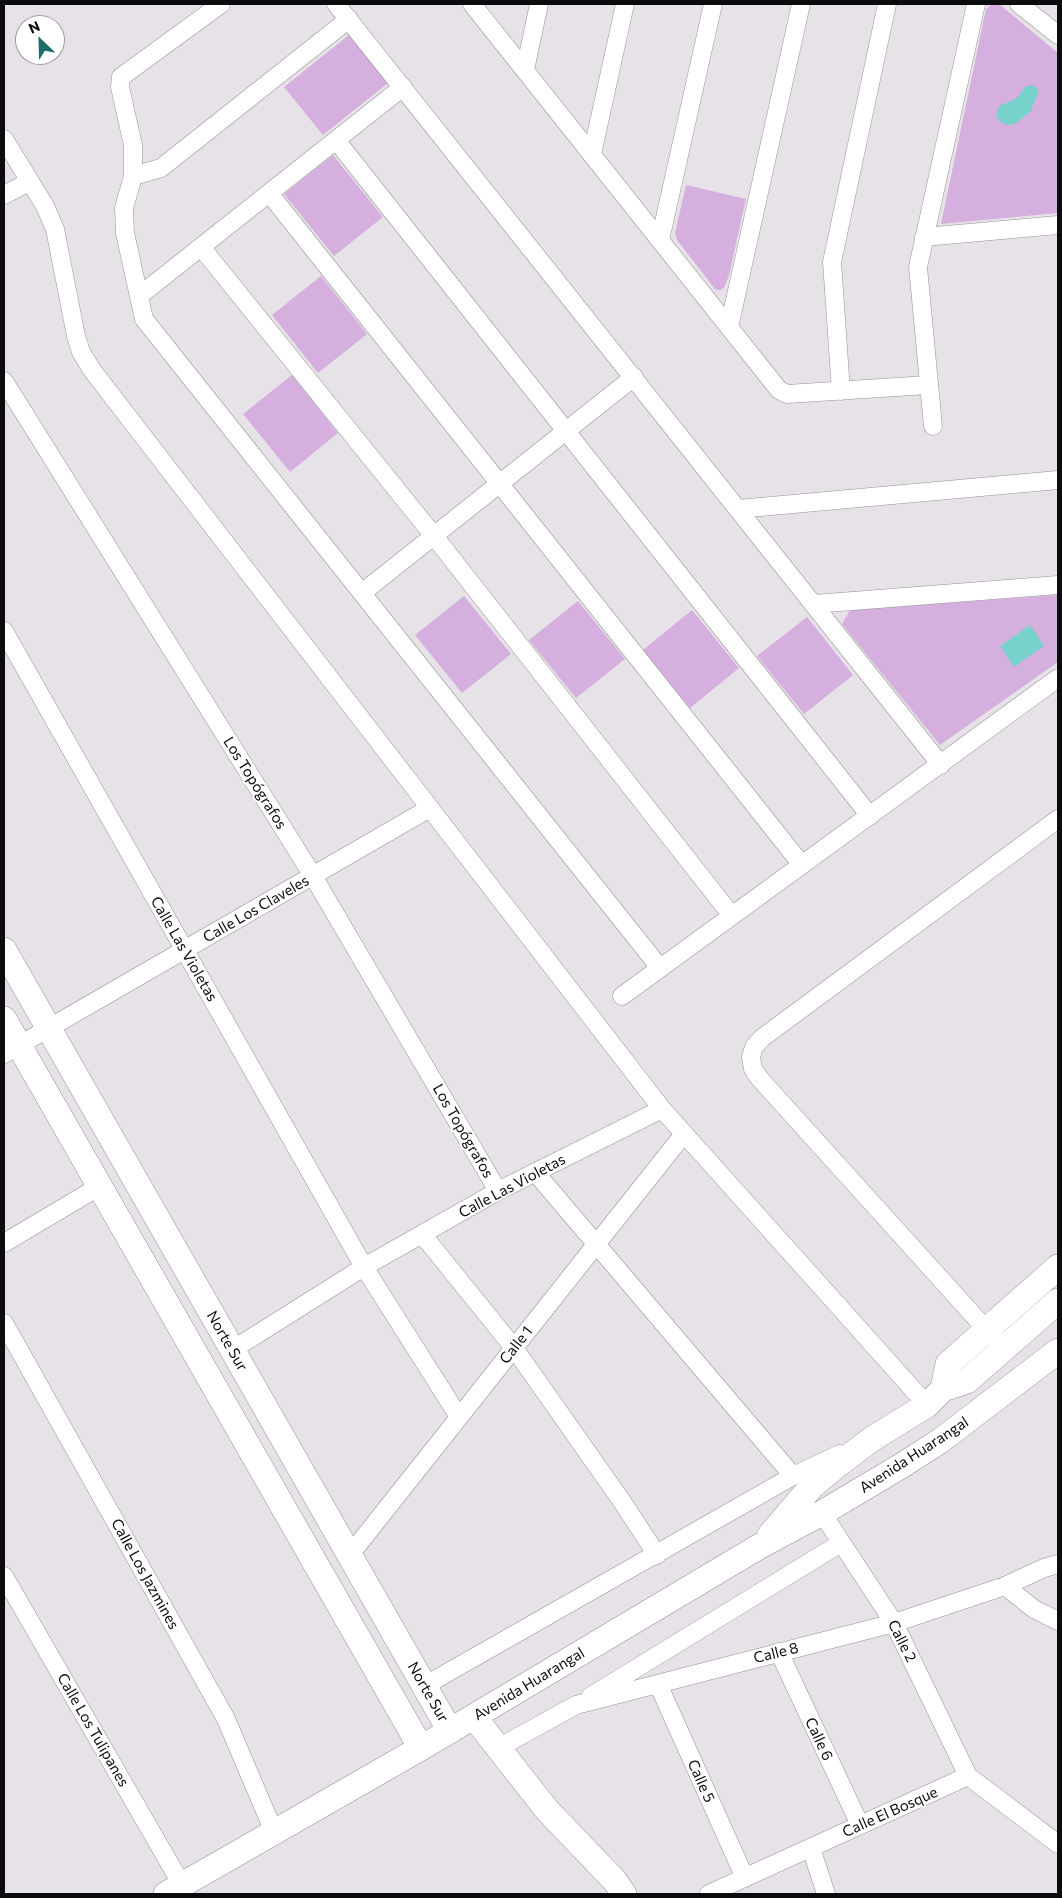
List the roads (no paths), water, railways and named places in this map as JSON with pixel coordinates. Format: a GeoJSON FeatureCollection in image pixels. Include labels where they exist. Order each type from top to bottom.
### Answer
{"type":"FeatureCollection","features":[{"type":"Feature","properties":{"kind":"street"},"geometry":{"type":"LineString","coordinates":[[221,4],[121,77],[120,87],[133,145],[133,176],[124,208],[125,233],[144,319],[363,592],[660,968]]}},
{"type":"Feature","properties":{"kind":"street"},"geometry":{"type":"LineString","coordinates":[[336,4],[941,765]]}},
{"type":"Feature","properties":{"kind":"street"},"geometry":{"type":"LineString","coordinates":[[472,4],[779,390],[788,394],[928,385]]}},
{"type":"Feature","properties":{"kind":"street"},"geometry":{"type":"LineString","coordinates":[[525,70],[540,4]]}},
{"type":"Feature","properties":{"kind":"street"},"geometry":{"type":"LineString","coordinates":[[592,154],[625,4]]}},
{"type":"Feature","properties":{"kind":"street"},"geometry":{"type":"LineString","coordinates":[[660,240],[713,4]]}},
{"type":"Feature","properties":{"kind":"street"},"geometry":{"type":"LineString","coordinates":[[729,327],[801,4]]}},
{"type":"Feature","properties":{"kind":"street"},"geometry":{"type":"LineString","coordinates":[[841,390],[832,262],[887,4]]}},
{"type":"Feature","properties":{"kind":"street"},"geometry":{"type":"LineString","coordinates":[[933,426],[918,267],[976,4]]}},
{"type":"Feature","properties":{"kind":"street"},"geometry":{"type":"LineString","coordinates":[[1019,4],[1058,34]]}},
{"type":"Feature","properties":{"kind":"street"},"geometry":{"type":"LineString","coordinates":[[133,176],[161,168],[349,19]]}},
{"type":"Feature","properties":{"kind":"street"},"geometry":{"type":"LineString","coordinates":[[139,296],[403,87]]}},
{"type":"Feature","properties":{"kind":"street"},"geometry":{"type":"LineString","coordinates":[[4,139],[45,206],[55,228],[76,336],[81,352],[88,364],[683,1134],[935,1397],[948,1364],[1058,1267]]}},
{"type":"Feature","properties":{"kind":"street"},"geometry":{"type":"LineString","coordinates":[[336,140],[870,816]]}},
{"type":"Feature","properties":{"kind":"street"},"geometry":{"type":"LineString","coordinates":[[4,195],[29,182]]}},
{"type":"Feature","properties":{"kind":"street"},"geometry":{"type":"LineString","coordinates":[[269,194],[802,865]]}},
{"type":"Feature","properties":{"kind":"street"},"geometry":{"type":"LineString","coordinates":[[924,237],[1058,225]]}},
{"type":"Feature","properties":{"kind":"street"},"geometry":{"type":"LineString","coordinates":[[201,247],[434,536],[732,916]]}},
{"type":"Feature","properties":{"kind":"street"},"geometry":{"type":"LineString","coordinates":[[363,592],[634,377]]}},
{"type":"Feature","properties":{"kind":"street","name":"Los Topógrafos"},"geometry":{"type":"LineString","coordinates":[[4,381],[313,876],[498,1191]]}},
{"type":"Feature","properties":{"kind":"street"},"geometry":{"type":"LineString","coordinates":[[738,509],[1058,480]]}},
{"type":"Feature","properties":{"kind":"street"},"geometry":{"type":"LineString","coordinates":[[814,604],[1058,585]]}},
{"type":"Feature","properties":{"kind":"street","name":"Calle Las Violetas"},"geometry":{"type":"LineString","coordinates":[[4,631],[364,1266],[459,1417]]}},
{"type":"Feature","properties":{"kind":"street"},"geometry":{"type":"LineString","coordinates":[[622,996],[1058,678]]}},
{"type":"Feature","properties":{"kind":"street","name":"Calle Los Claveles"},"geometry":{"type":"LineString","coordinates":[[12,1050],[430,808]]}},
{"type":"Feature","properties":{"kind":"street"},"geometry":{"type":"LineString","coordinates":[[1003,1350],[760,1079],[753,1069],[751,1058],[754,1047],[762,1038],[1058,819]]}},
{"type":"Feature","properties":{"kind":"street","name":"Norte Sur"},"geometry":{"type":"LineString","coordinates":[[4,950],[450,1731]]}},
{"type":"Feature","properties":{"kind":"street"},"geometry":{"type":"LineString","coordinates":[[4,1019],[12,1050],[100,1186],[421,1748]]}},
{"type":"Feature","properties":{"kind":"street","name":"Calle Las Violetas"},"geometry":{"type":"LineString","coordinates":[[232,1350],[364,1266],[498,1191],[662,1109]]}},
{"type":"Feature","properties":{"kind":"street","name":"Calle 1"},"geometry":{"type":"LineString","coordinates":[[349,1556],[683,1134]]}},
{"type":"Feature","properties":{"kind":"street"},"geometry":{"type":"LineString","coordinates":[[535,1172],[793,1476]]}},
{"type":"Feature","properties":{"kind":"street"},"geometry":{"type":"LineString","coordinates":[[4,1243],[100,1186]]}},
{"type":"Feature","properties":{"kind":"street"},"geometry":{"type":"LineString","coordinates":[[422,1234],[514,1348],[616,1493],[656,1555]]}},
{"type":"Feature","properties":{"kind":"street","name":"Avenida Huarangal"},"geometry":{"type":"LineString","coordinates":[[760,1546],[812,1486],[872,1439],[935,1397],[967,1381],[1058,1301]]}},
{"type":"Feature","properties":{"kind":"street","name":"Calle Los Jazmines"},"geometry":{"type":"LineString","coordinates":[[4,1323],[226,1719],[274,1832]]}},
{"type":"Feature","properties":{"kind":"street","name":"Avenida Huarangal"},"geometry":{"type":"LineString","coordinates":[[174,1890],[474,1717],[760,1546],[822,1514],[940,1441],[1058,1351]]}},
{"type":"Feature","properties":{"kind":"street"},"geometry":{"type":"LineString","coordinates":[[424,1686],[793,1476],[872,1439]]}},
{"type":"Feature","properties":{"kind":"street","name":"Calle 2"},"geometry":{"type":"LineString","coordinates":[[822,1514],[894,1623],[968,1776]]}},
{"type":"Feature","properties":{"kind":"street"},"geometry":{"type":"LineString","coordinates":[[576,1705],[841,1543]]}},
{"type":"Feature","properties":{"kind":"street","name":"Calle 8"},"geometry":{"type":"LineString","coordinates":[[498,1748],[576,1705],[894,1623],[1005,1586],[1044,1568],[1058,1564]]}},
{"type":"Feature","properties":{"kind":"street","name":"Calle Los Tulipanes"},"geometry":{"type":"LineString","coordinates":[[4,1576],[174,1890]]}},
{"type":"Feature","properties":{"kind":"street"},"geometry":{"type":"LineString","coordinates":[[1005,1586],[1034,1608],[1058,1621]]}},
{"type":"Feature","properties":{"kind":"street","name":"Calle 6"},"geometry":{"type":"LineString","coordinates":[[779,1652],[860,1825]]}},
{"type":"Feature","properties":{"kind":"street","name":"Calle 5"},"geometry":{"type":"LineString","coordinates":[[658,1684],[745,1878]]}},
{"type":"Feature","properties":{"kind":"street"},"geometry":{"type":"LineString","coordinates":[[474,1717],[547,1810],[615,1881],[624,1894]]}},
{"type":"Feature","properties":{"kind":"street"},"geometry":{"type":"LineString","coordinates":[[968,1776],[1058,1844]]}},
{"type":"Feature","properties":{"kind":"street","name":"Calle El Bosque"},"geometry":{"type":"LineString","coordinates":[[709,1894],[968,1776]]}},
{"type":"Feature","properties":{"kind":"street"},"geometry":{"type":"LineString","coordinates":[[811,1848],[826,1894]]}},
{"type":"Feature","properties":{"kind":"water"},"geometry":{"type":"Polygon","coordinates":[[[1031,85],[1037,88],[1038,93],[1031,111],[1015,124],[1007,125],[1000,121],[996,116],[999,106],[1016,99],[1025,87],[1031,85]]]}},
{"type":"Feature","properties":{"kind":"water"},"geometry":{"type":"Polygon","coordinates":[[[1030,625],[1044,646],[1014,667],[1000,646],[1030,625]]]}}]}
